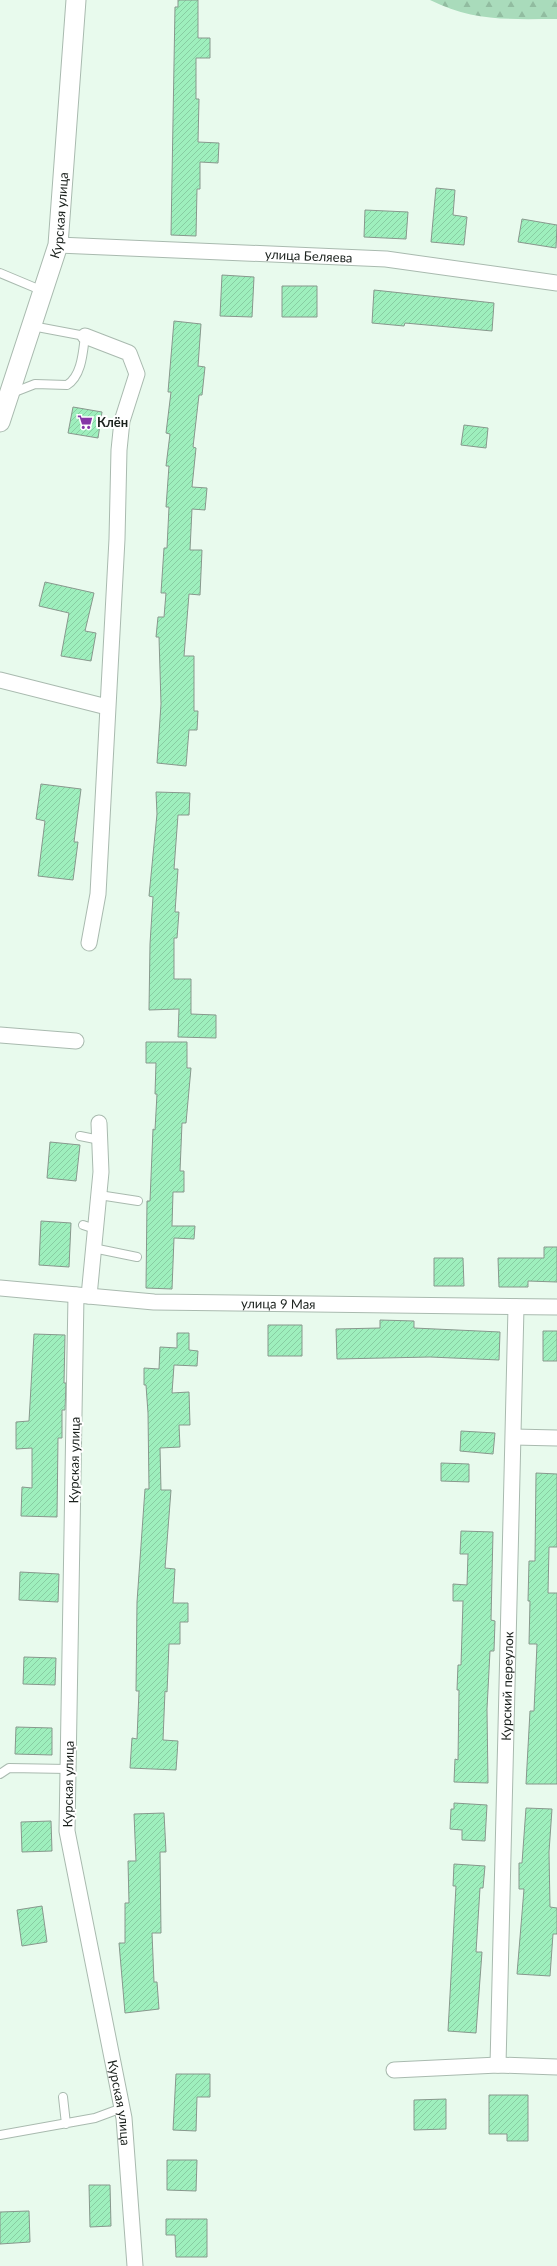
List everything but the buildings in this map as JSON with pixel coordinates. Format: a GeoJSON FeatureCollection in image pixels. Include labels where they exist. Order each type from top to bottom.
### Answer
{"type":"FeatureCollection","features":[{"type":"Feature","properties":{"kind":"street","name":"Курская улица"},"geometry":{"type":"LineString","coordinates":[[0,422],[58,245],[76,0]]}},
{"type":"Feature","properties":{"kind":"street","name":"улица Беляева"},"geometry":{"type":"LineString","coordinates":[[58,245],[386,259],[557,282]]}},
{"type":"Feature","properties":{"kind":"street"},"geometry":{"type":"LineString","coordinates":[[85,336],[129,353],[137,374],[122,421],[119,450],[98,894],[89,943]]}},
{"type":"Feature","properties":{"kind":"street"},"geometry":{"type":"LineString","coordinates":[[0,680],[107,707]]}},
{"type":"Feature","properties":{"kind":"street"},"geometry":{"type":"LineString","coordinates":[[0,1035],[76,1041]]}},
{"type":"Feature","properties":{"kind":"street","name":"Курская улица"},"geometry":{"type":"LineString","coordinates":[[99,1123],[101,1172],[99,1195],[89,1227],[93,1248],[83,1296],[67,1831],[122,2108],[134,2233],[135,2266]]}},
{"type":"Feature","properties":{"kind":"street","name":"улица 9 Мая"},"geometry":{"type":"LineString","coordinates":[[0,1288],[154,1302],[557,1307]]}},
{"type":"Feature","properties":{"kind":"street","name":"Курский переулок"},"geometry":{"type":"LineString","coordinates":[[498,2065],[516,1307]]}},
{"type":"Feature","properties":{"kind":"street"},"geometry":{"type":"LineString","coordinates":[[514,1437],[557,1438]]}},
{"type":"Feature","properties":{"kind":"street"},"geometry":{"type":"LineString","coordinates":[[394,2070],[498,2065],[557,2067]]}},
{"type":"Feature","properties":{"kind":"lane"},"geometry":{"type":"LineString","coordinates":[[0,273],[43,291]]}},
{"type":"Feature","properties":{"kind":"lane"},"geometry":{"type":"LineString","coordinates":[[10,394],[35,384],[64,386],[70,384],[79,365],[85,336],[32,326]]}},
{"type":"Feature","properties":{"kind":"lane"},"geometry":{"type":"LineString","coordinates":[[80,1136],[100,1140]]}},
{"type":"Feature","properties":{"kind":"lane"},"geometry":{"type":"LineString","coordinates":[[99,1195],[138,1201]]}},
{"type":"Feature","properties":{"kind":"lane"},"geometry":{"type":"LineString","coordinates":[[93,1248],[137,1257]]}},
{"type":"Feature","properties":{"kind":"lane"},"geometry":{"type":"LineString","coordinates":[[0,1774],[9,1768],[68,1769]]}},
{"type":"Feature","properties":{"kind":"lane"},"geometry":{"type":"LineString","coordinates":[[63,2097],[66,2124]]}},
{"type":"Feature","properties":{"kind":"lane"},"geometry":{"type":"LineString","coordinates":[[0,2135],[95,2118],[122,2108]]}},
{"type":"Feature","properties":{"kind":"green space"},"geometry":{"type":"Polygon","coordinates":[[[430,0],[557,0],[557,19],[508,19],[477,16],[446,7],[430,0]]]}},
{"type":"Feature","properties":{"kind":"place","name":"Клён"},"geometry":{"type":"Point","coordinates":[85,422]}}]}
